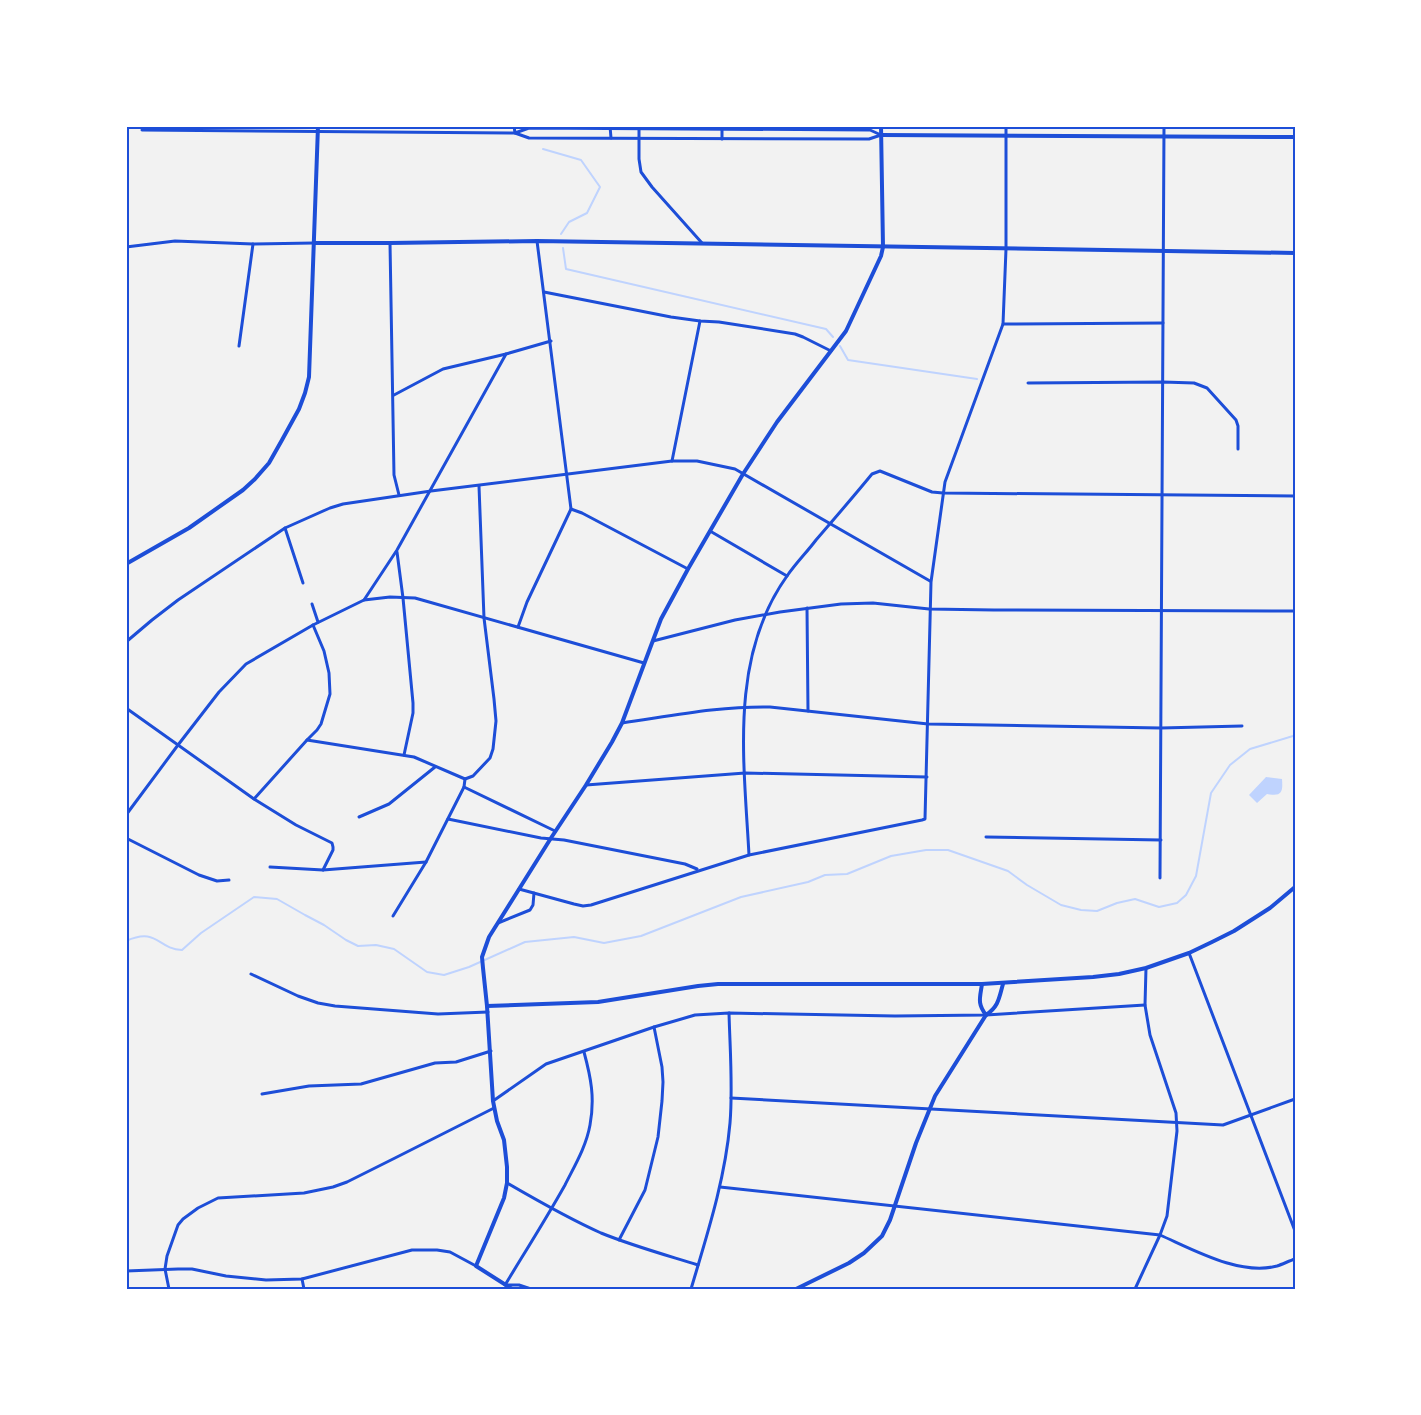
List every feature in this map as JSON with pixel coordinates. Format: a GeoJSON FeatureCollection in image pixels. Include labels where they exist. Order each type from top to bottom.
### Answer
{"type":"FeatureCollection","features":[{"type":"Feature","properties":{"kind":"street"},"geometry":{"type":"LineString","coordinates":[[126,564],[189,528],[243,490],[261,473],[275,453],[299,409],[309,377],[318,126]]}},
{"type":"Feature","properties":{"kind":"street"},"geometry":{"type":"LineString","coordinates":[[514,126],[514,133]]}},
{"type":"Feature","properties":{"kind":"street"},"geometry":{"type":"LineString","coordinates":[[476,1266],[504,1198],[507,1184],[504,1140],[493,1101],[488,1006],[482,957],[484,948],[612,742],[622,723],[661,619],[743,474],[777,422],[846,331],[881,256],[881,126]]}},
{"type":"Feature","properties":{"kind":"street"},"geometry":{"type":"LineString","coordinates":[[519,889],[583,906],[591,905],[749,855],[926,819],[931,582],[945,482],[1004,324],[1006,126]]}},
{"type":"Feature","properties":{"kind":"street"},"geometry":{"type":"LineString","coordinates":[[1161,878],[1164,126]]}},
{"type":"Feature","properties":{"kind":"street"},"geometry":{"type":"LineString","coordinates":[[514,133],[529,128],[610,127],[870,130],[881,135]]}},
{"type":"Feature","properties":{"kind":"street"},"geometry":{"type":"LineString","coordinates":[[610,127],[611,138]]}},
{"type":"Feature","properties":{"kind":"street"},"geometry":{"type":"LineString","coordinates":[[722,128],[722,139]]}},
{"type":"Feature","properties":{"kind":"street"},"geometry":{"type":"LineString","coordinates":[[639,129],[641,172],[702,243]]}},
{"type":"Feature","properties":{"kind":"street"},"geometry":{"type":"LineString","coordinates":[[802,129],[802,139]]}},
{"type":"Feature","properties":{"kind":"street"},"geometry":{"type":"LineString","coordinates":[[142,130],[514,133],[530,138],[639,139],[869,139],[881,135],[1295,137]]}},
{"type":"Feature","properties":{"kind":"street"},"geometry":{"type":"LineString","coordinates":[[126,247],[175,242],[253,244],[537,241],[1295,253]]}},
{"type":"Feature","properties":{"kind":"street"},"geometry":{"type":"LineString","coordinates":[[518,627],[527,602],[571,509],[537,241]]}},
{"type":"Feature","properties":{"kind":"street"},"geometry":{"type":"LineString","coordinates":[[390,243],[394,475],[399,495]]}},
{"type":"Feature","properties":{"kind":"street"},"geometry":{"type":"LineString","coordinates":[[239,346],[253,244]]}},
{"type":"Feature","properties":{"kind":"street"},"geometry":{"type":"LineString","coordinates":[[544,292],[671,317],[795,334],[831,351]]}},
{"type":"Feature","properties":{"kind":"street"},"geometry":{"type":"LineString","coordinates":[[672,461],[700,321]]}},
{"type":"Feature","properties":{"kind":"street"},"geometry":{"type":"LineString","coordinates":[[1004,324],[1163,323]]}},
{"type":"Feature","properties":{"kind":"street"},"geometry":{"type":"LineString","coordinates":[[394,395],[442,369],[551,341]]}},
{"type":"Feature","properties":{"kind":"street"},"geometry":{"type":"LineString","coordinates":[[364,600],[397,550],[506,354]]}},
{"type":"Feature","properties":{"kind":"street"},"geometry":{"type":"LineString","coordinates":[[1028,383],[1194,383],[1207,388],[1237,423],[1238,449]]}},
{"type":"Feature","properties":{"kind":"street"},"geometry":{"type":"LineString","coordinates":[[126,642],[178,600],[285,528],[330,508],[399,495],[672,461],[697,461],[735,469],[931,582]]}},
{"type":"Feature","properties":{"kind":"street"},"geometry":{"type":"LineString","coordinates":[[749,855],[744,707],[746,680],[758,633],[765,615],[787,576],[872,474],[880,471],[932,492],[943,493],[1295,496]]}},
{"type":"Feature","properties":{"kind":"street"},"geometry":{"type":"LineString","coordinates":[[307,740],[414,757],[465,779],[473,776],[490,758],[496,721],[484,618],[479,485]]}},
{"type":"Feature","properties":{"kind":"street"},"geometry":{"type":"LineString","coordinates":[[571,509],[688,569]]}},
{"type":"Feature","properties":{"kind":"street"},"geometry":{"type":"LineString","coordinates":[[285,528],[303,582]]}},
{"type":"Feature","properties":{"kind":"street"},"geometry":{"type":"LineString","coordinates":[[710,531],[787,576]]}},
{"type":"Feature","properties":{"kind":"street"},"geometry":{"type":"LineString","coordinates":[[397,550],[413,703],[404,755]]}},
{"type":"Feature","properties":{"kind":"street"},"geometry":{"type":"LineString","coordinates":[[126,815],[219,692],[246,664],[313,624],[364,600],[378,597],[415,598],[644,663]]}},
{"type":"Feature","properties":{"kind":"street"},"geometry":{"type":"LineString","coordinates":[[651,642],[735,620],[841,604],[873,603],[929,609],[1295,611]]}},
{"type":"Feature","properties":{"kind":"street"},"geometry":{"type":"LineString","coordinates":[[312,604],[318,622]]}},
{"type":"Feature","properties":{"kind":"street"},"geometry":{"type":"LineString","coordinates":[[807,608],[808,711]]}},
{"type":"Feature","properties":{"kind":"street"},"geometry":{"type":"LineString","coordinates":[[254,799],[321,724],[330,694],[330,684],[324,651],[313,624]]}},
{"type":"Feature","properties":{"kind":"street"},"geometry":{"type":"LineString","coordinates":[[622,723],[722,708],[770,707],[928,724],[1161,728],[1242,726]]}},
{"type":"Feature","properties":{"kind":"street"},"geometry":{"type":"LineString","coordinates":[[126,708],[254,799],[296,825],[332,843],[333,850],[323,870]]}},
{"type":"Feature","properties":{"kind":"street"},"geometry":{"type":"LineString","coordinates":[[359,816],[389,804],[435,767]]}},
{"type":"Feature","properties":{"kind":"street"},"geometry":{"type":"LineString","coordinates":[[586,785],[745,773],[927,777]]}},
{"type":"Feature","properties":{"kind":"street"},"geometry":{"type":"LineString","coordinates":[[393,916],[426,862],[465,787],[465,779]]}},
{"type":"Feature","properties":{"kind":"street"},"geometry":{"type":"LineString","coordinates":[[465,787],[556,832]]}},
{"type":"Feature","properties":{"kind":"street"},"geometry":{"type":"LineString","coordinates":[[448,819],[685,864],[699,870]]}},
{"type":"Feature","properties":{"kind":"street"},"geometry":{"type":"LineString","coordinates":[[986,837],[1161,840]]}},
{"type":"Feature","properties":{"kind":"street"},"geometry":{"type":"LineString","coordinates":[[126,838],[199,875],[217,880],[229,880]]}},
{"type":"Feature","properties":{"kind":"street"},"geometry":{"type":"LineString","coordinates":[[270,867],[323,870],[426,862]]}},
{"type":"Feature","properties":{"kind":"street"},"geometry":{"type":"LineString","coordinates":[[488,1006],[598,1002],[718,984],[1003,984],[1093,977],[1146,968],[1189,953],[1234,931],[1270,908],[1295,886]]}},
{"type":"Feature","properties":{"kind":"street"},"geometry":{"type":"LineString","coordinates":[[498,923],[530,910],[534,893]]}},
{"type":"Feature","properties":{"kind":"street"},"geometry":{"type":"LineString","coordinates":[[1189,953],[1295,1231]]}},
{"type":"Feature","properties":{"kind":"street"},"geometry":{"type":"LineString","coordinates":[[1135,1289],[1167,1216],[1178,1122],[1150,1035],[1145,1005],[1146,968]]}},
{"type":"Feature","properties":{"kind":"street"},"geometry":{"type":"LineString","coordinates":[[251,974],[298,996],[335,1006],[438,1014],[488,1012]]}},
{"type":"Feature","properties":{"kind":"street"},"geometry":{"type":"LineString","coordinates":[[982,984],[979,1002],[986,1015]]}},
{"type":"Feature","properties":{"kind":"street"},"geometry":{"type":"LineString","coordinates":[[796,1289],[849,1263],[870,1248],[886,1229],[929,1109],[943,1081],[986,1015],[997,1005],[1003,984]]}},
{"type":"Feature","properties":{"kind":"street"},"geometry":{"type":"LineString","coordinates":[[493,1101],[546,1064],[695,1016],[729,1013],[986,1015],[1145,1005]]}},
{"type":"Feature","properties":{"kind":"street"},"geometry":{"type":"LineString","coordinates":[[691,1289],[720,1187],[726,1149],[731,1098],[729,1013]]}},
{"type":"Feature","properties":{"kind":"street"},"geometry":{"type":"LineString","coordinates":[[619,1240],[645,1190],[658,1137],[663,1074],[654,1028]]}},
{"type":"Feature","properties":{"kind":"street"},"geometry":{"type":"LineString","coordinates":[[262,1094],[309,1086],[361,1084],[435,1063],[456,1062],[491,1051]]}},
{"type":"Feature","properties":{"kind":"street"},"geometry":{"type":"LineString","coordinates":[[506,1285],[583,1151],[590,1127],[593,1091],[584,1052]]}},
{"type":"Feature","properties":{"kind":"street"},"geometry":{"type":"LineString","coordinates":[[731,1098],[1223,1125],[1295,1099]]}},
{"type":"Feature","properties":{"kind":"street"},"geometry":{"type":"LineString","coordinates":[[169,1289],[165,1269],[167,1256],[178,1225],[189,1213],[218,1198],[304,1192],[347,1182],[494,1108]]}},
{"type":"Feature","properties":{"kind":"street"},"geometry":{"type":"LineString","coordinates":[[507,1184],[619,1240],[698,1265]]}},
{"type":"Feature","properties":{"kind":"street"},"geometry":{"type":"LineString","coordinates":[[720,1187],[1160,1235],[1204,1255],[1249,1268],[1276,1266],[1295,1259]]}},
{"type":"Feature","properties":{"kind":"street"},"geometry":{"type":"LineString","coordinates":[[126,1271],[192,1269],[226,1276],[266,1280],[302,1279],[412,1251],[444,1250],[476,1266],[512,1289]]}},
{"type":"Feature","properties":{"kind":"street"},"geometry":{"type":"LineString","coordinates":[[302,1279],[304,1289]]}},
{"type":"Feature","properties":{"kind":"street"},"geometry":{"type":"LineString","coordinates":[[801,1289],[809,1283]]}},
{"type":"Feature","properties":{"kind":"street"},"geometry":{"type":"LineString","coordinates":[[506,1285],[519,1285],[531,1289]]}},
{"type":"Feature","properties":{"kind":"water"},"geometry":{"type":"Polygon","coordinates":[[[1266,777],[1282,779],[1282,790],[1276,795],[1267,794],[1257,803],[1249,795],[1266,777]]]}},
{"type":"Feature","properties":{"kind":"waterway"},"geometry":{"type":"LineString","coordinates":[[543,149],[581,160],[600,187],[587,213],[569,222],[561,234]]}},
{"type":"Feature","properties":{"kind":"waterway"},"geometry":{"type":"LineString","coordinates":[[563,248],[566,269],[826,329],[833,337]]}},
{"type":"Feature","properties":{"kind":"waterway"},"geometry":{"type":"LineString","coordinates":[[840,346],[848,360],[977,379]]}},
{"type":"Feature","properties":{"kind":"waterway"},"geometry":{"type":"LineString","coordinates":[[126,941],[145,936],[174,949],[182,950],[201,933],[254,897],[277,899],[358,946],[376,945],[394,949],[427,972],[444,975],[469,967],[525,942],[574,937],[604,943],[641,936],[741,897],[808,882],[825,875],[847,874],[891,856],[926,850],[948,850],[1008,871],[1061,905],[1081,910],[1097,911],[1135,899],[1159,907],[1177,903],[1186,895],[1196,876],[1211,793],[1230,765],[1250,749],[1295,734]]}}]}
